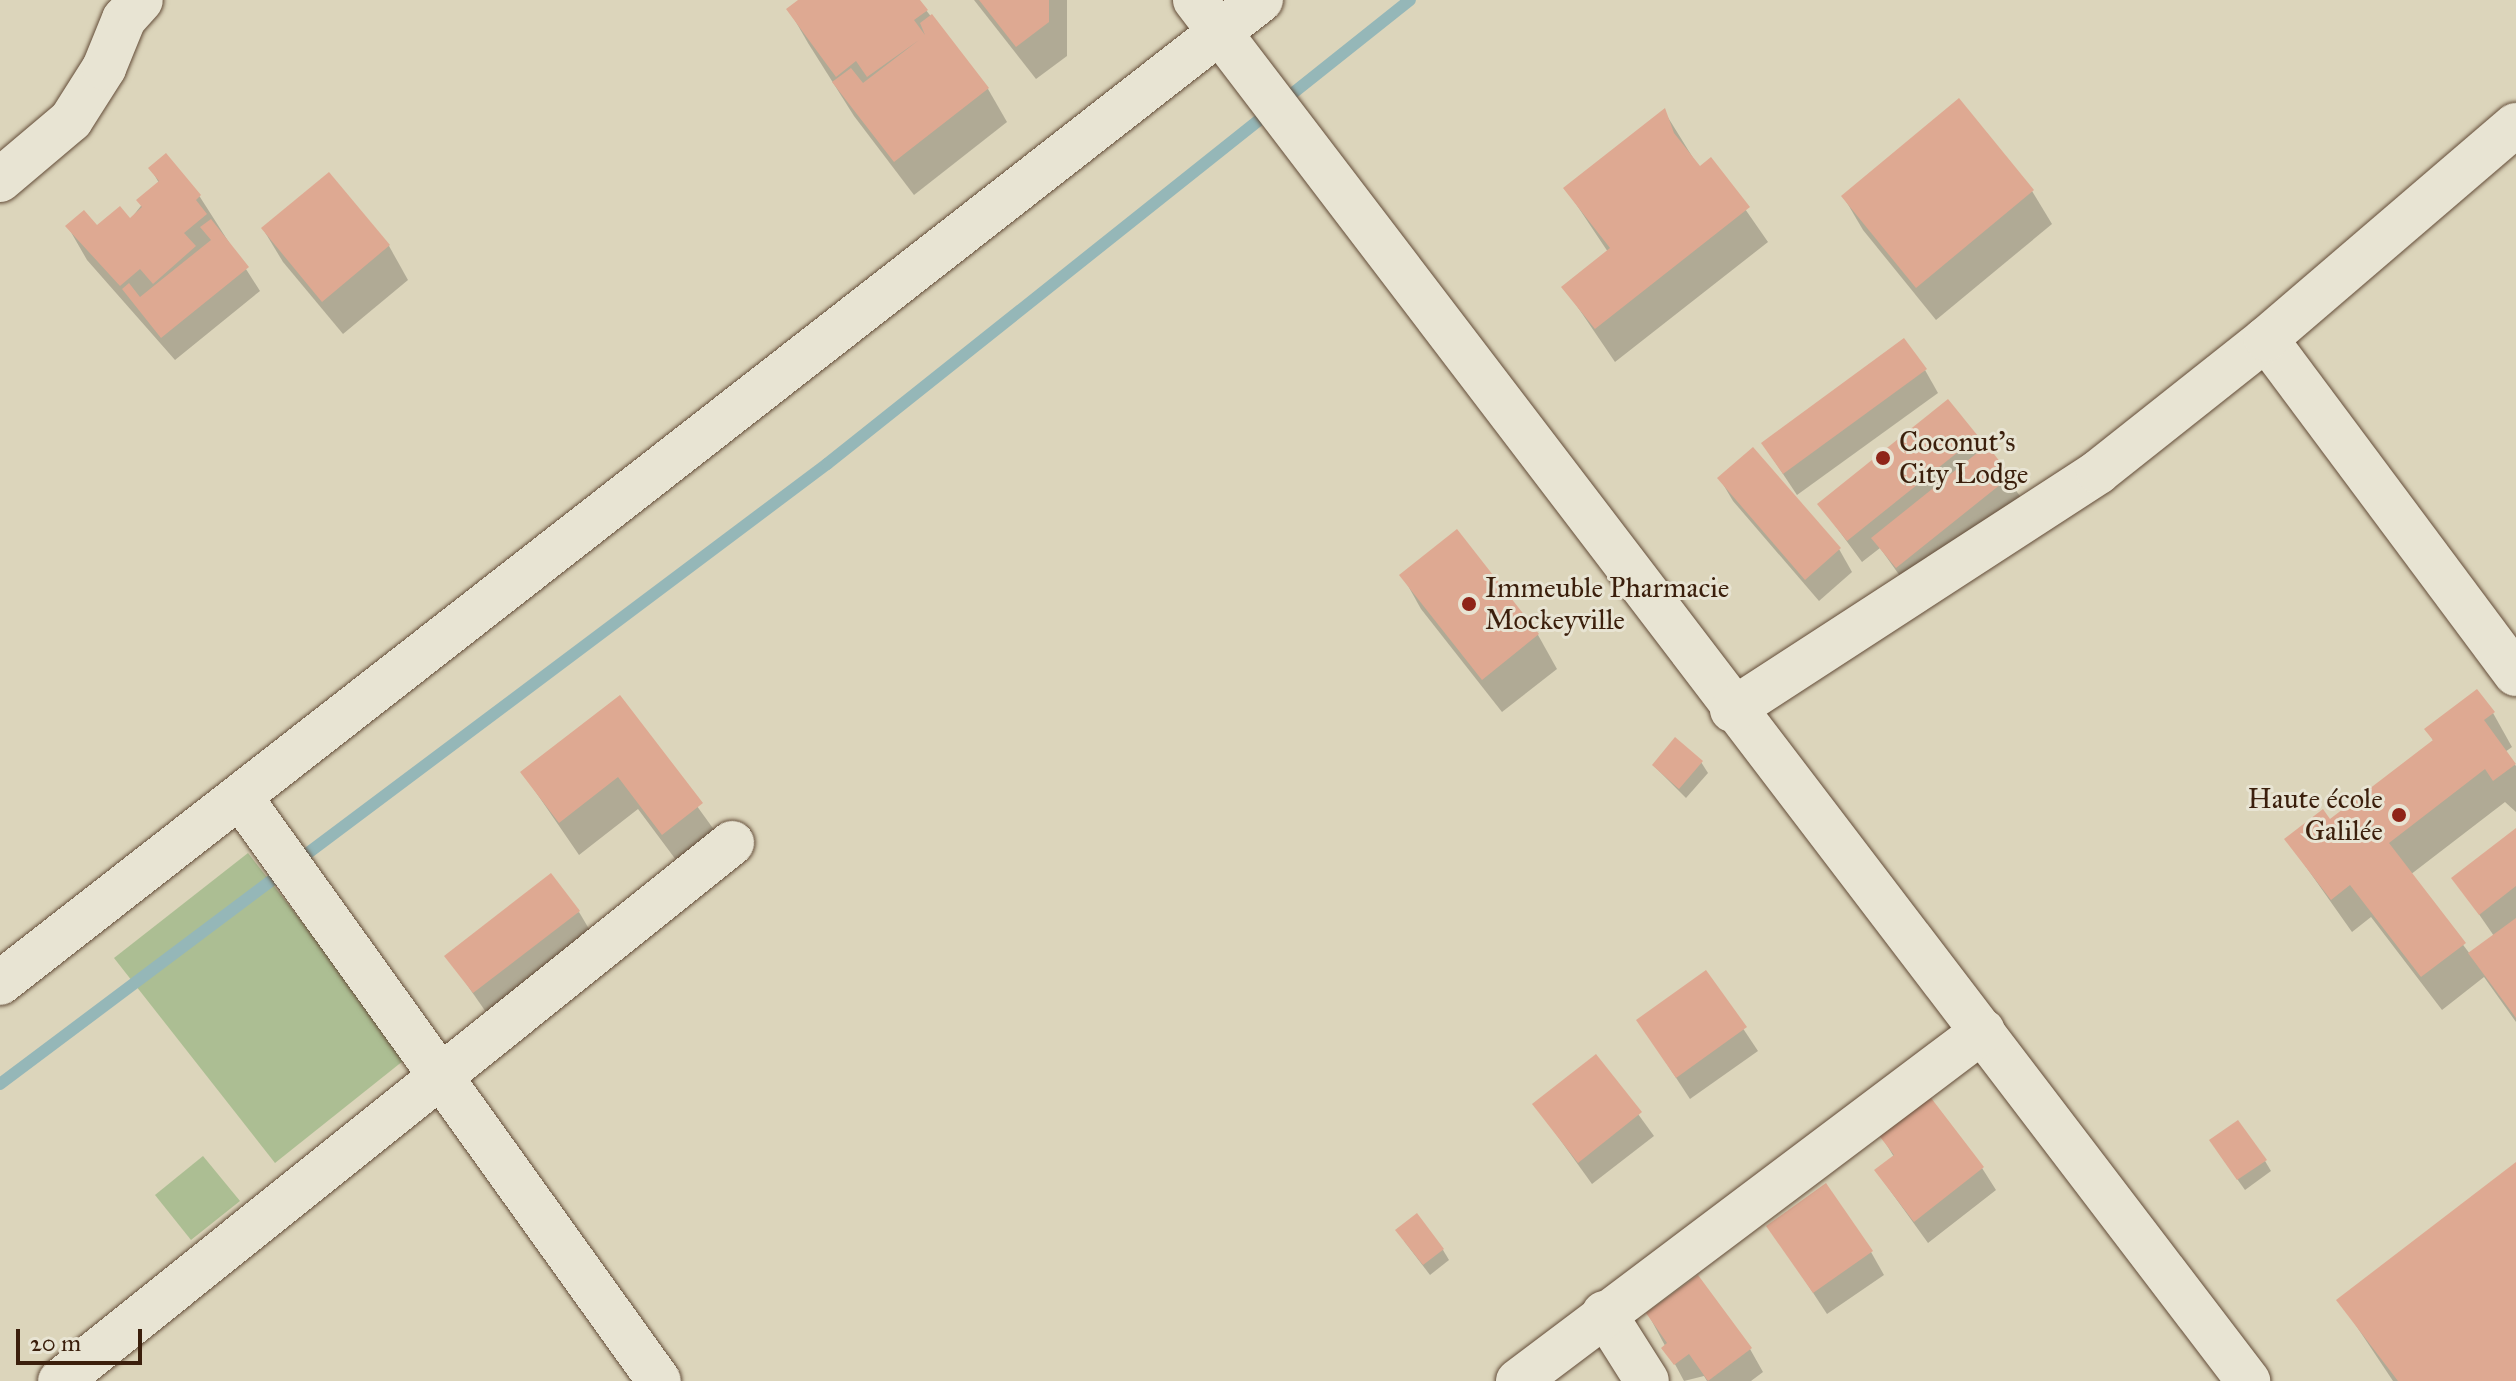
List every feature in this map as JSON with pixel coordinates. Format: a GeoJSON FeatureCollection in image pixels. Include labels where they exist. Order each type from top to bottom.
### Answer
{"type":"FeatureCollection","features":[{"type":"Feature","properties":{"kind":"street"},"geometry":{"type":"LineString","coordinates":[[0,180],[71,120],[104,68],[124,19],[141,0]]}},
{"type":"Feature","properties":{"kind":"street"},"geometry":{"type":"LineString","coordinates":[[0,983],[241,798],[1207,16],[1261,0]]}},
{"type":"Feature","properties":{"kind":"street"},"geometry":{"type":"LineString","coordinates":[[1207,16],[1732,710],[1983,1031],[2248,1381]]}},
{"type":"Feature","properties":{"kind":"street"},"geometry":{"type":"LineString","coordinates":[[1732,710],[2098,472],[2266,339],[2516,125]]}},
{"type":"Feature","properties":{"kind":"street"},"geometry":{"type":"LineString","coordinates":[[2266,339],[2516,674]]}},
{"type":"Feature","properties":{"kind":"street"},"geometry":{"type":"LineString","coordinates":[[241,798],[659,1381]]}},
{"type":"Feature","properties":{"kind":"street"},"geometry":{"type":"LineString","coordinates":[[60,1381],[732,843]]}},
{"type":"Feature","properties":{"kind":"street"},"geometry":{"type":"LineString","coordinates":[[1518,1381],[1604,1313],[1983,1031]]}},
{"type":"Feature","properties":{"kind":"street"},"geometry":{"type":"LineString","coordinates":[[1604,1313],[1647,1381]]}},
{"type":"Feature","properties":{"kind":"green space"},"geometry":{"type":"Polygon","coordinates":[[[248,853],[408,1057],[275,1163],[114,958],[248,853]]]}},
{"type":"Feature","properties":{"kind":"green space"},"geometry":{"type":"Polygon","coordinates":[[[203,1156],[240,1201],[191,1240],[155,1195],[203,1156]]]}},
{"type":"Feature","properties":{"kind":"building"},"geometry":{"type":"Polygon","coordinates":[[[798,0],[920,0],[928,10],[914,20],[925,35],[920,23],[932,14],[989,88],[894,162],[832,82],[851,68],[863,83],[919,40],[867,77],[856,61],[836,77],[786,9],[798,0]]]}},
{"type":"Feature","properties":{"kind":"building"},"geometry":{"type":"Polygon","coordinates":[[[979,0],[1049,0],[1049,22],[1016,47],[979,0]]]}},
{"type":"Feature","properties":{"kind":"building"},"geometry":{"type":"Polygon","coordinates":[[[1959,98],[2034,190],[1916,288],[1841,196],[1959,98]]]}},
{"type":"Feature","properties":{"kind":"building"},"geometry":{"type":"Polygon","coordinates":[[[1665,108],[1674,133],[1700,166],[1711,157],[1750,207],[1595,329],[1561,287],[1610,248],[1563,188],[1665,108]]]}},
{"type":"Feature","properties":{"kind":"building"},"geometry":{"type":"Polygon","coordinates":[[[166,153],[201,195],[196,200],[207,214],[184,233],[196,246],[153,284],[140,269],[120,286],[65,226],[84,210],[97,225],[120,206],[130,218],[142,207],[136,200],[159,181],[148,168],[166,153]]]}},
{"type":"Feature","properties":{"kind":"building"},"geometry":{"type":"Polygon","coordinates":[[[329,172],[390,245],[322,302],[261,228],[329,172]]]}},
{"type":"Feature","properties":{"kind":"building"},"geometry":{"type":"Polygon","coordinates":[[[211,219],[249,267],[161,338],[122,289],[129,283],[140,297],[211,240],[200,227],[211,219]]]}},
{"type":"Feature","properties":{"kind":"building"},"geometry":{"type":"Polygon","coordinates":[[[1904,338],[1927,369],[1783,474],[1761,443],[1904,338]]]}},
{"type":"Feature","properties":{"kind":"building"},"geometry":{"type":"Polygon","coordinates":[[[1948,399],[1978,436],[1847,541],[1817,504],[1948,399]]]}},
{"type":"Feature","properties":{"kind":"building"},"geometry":{"type":"Polygon","coordinates":[[[1987,445],[2011,476],[1896,568],[1871,538],[1987,445]]]}},
{"type":"Feature","properties":{"kind":"building"},"geometry":{"type":"Polygon","coordinates":[[[1753,447],[1841,548],[1805,580],[1717,478],[1753,447]]]}},
{"type":"Feature","properties":{"kind":"building","name":"Immeuble Pharmacie Mockeyville"},"geometry":{"type":"Polygon","coordinates":[[[1457,529],[1539,634],[1482,680],[1399,575],[1457,529]]]}},
{"type":"Feature","properties":{"kind":"building"},"geometry":{"type":"Polygon","coordinates":[[[2477,689],[2495,712],[2484,720],[2516,764],[2493,781],[2485,769],[2389,843],[2466,943],[2421,977],[2350,885],[2331,900],[2284,839],[2323,809],[2330,819],[2433,740],[2424,729],[2477,689]]]}},
{"type":"Feature","properties":{"kind":"building"},"geometry":{"type":"Polygon","coordinates":[[[620,695],[703,803],[662,835],[618,777],[559,823],[520,772],[620,695]]]}},
{"type":"Feature","properties":{"kind":"building"},"geometry":{"type":"Polygon","coordinates":[[[1675,737],[1703,761],[1679,789],[1652,765],[1675,737]]]}},
{"type":"Feature","properties":{"kind":"building"},"geometry":{"type":"Polygon","coordinates":[[[2516,828],[2516,886],[2479,915],[2451,878],[2516,828]]]}},
{"type":"Feature","properties":{"kind":"building"},"geometry":{"type":"Polygon","coordinates":[[[551,873],[580,911],[473,993],[444,956],[551,873]]]}},
{"type":"Feature","properties":{"kind":"building"},"geometry":{"type":"Polygon","coordinates":[[[2516,918],[2516,1018],[2468,953],[2516,918]]]}},
{"type":"Feature","properties":{"kind":"building"},"geometry":{"type":"Polygon","coordinates":[[[1706,970],[1747,1027],[1676,1078],[1636,1020],[1706,970]]]}},
{"type":"Feature","properties":{"kind":"building"},"geometry":{"type":"Polygon","coordinates":[[[1596,1054],[1642,1112],[1578,1163],[1532,1104],[1596,1054]]]}},
{"type":"Feature","properties":{"kind":"building"},"geometry":{"type":"Polygon","coordinates":[[[1925,1090],[1984,1167],[1914,1222],[1874,1170],[1894,1155],[1874,1129],[1925,1090]]]}},
{"type":"Feature","properties":{"kind":"building"},"geometry":{"type":"Polygon","coordinates":[[[2238,1120],[2267,1160],[2237,1180],[2209,1140],[2238,1120]]]}},
{"type":"Feature","properties":{"kind":"building"},"geometry":{"type":"Polygon","coordinates":[[[2516,1162],[2516,1381],[2398,1381],[2336,1300],[2516,1162]]]}},
{"type":"Feature","properties":{"kind":"building"},"geometry":{"type":"Polygon","coordinates":[[[1826,1183],[1873,1251],[1813,1293],[1766,1226],[1826,1183]]]}},
{"type":"Feature","properties":{"kind":"building"},"geometry":{"type":"Polygon","coordinates":[[[1417,1213],[1444,1249],[1423,1265],[1395,1230],[1417,1213]]]}},
{"type":"Feature","properties":{"kind":"building"},"geometry":{"type":"Polygon","coordinates":[[[1698,1275],[1752,1348],[1708,1381],[1689,1354],[1674,1365],[1661,1348],[1667,1343],[1646,1313],[1698,1275]]]}},
{"type":"Feature","properties":{"kind":"waterway"},"geometry":{"type":"LineString","coordinates":[[0,1084],[827,464],[1410,0]]}},
{"type":"Feature","properties":{"kind":"place","name":"Coconut’s City Lodge"},"geometry":{"type":"Point","coordinates":[1883,458]}},
{"type":"Feature","properties":{"kind":"place","name":"Immeuble Pharmacie Mockeyville"},"geometry":{"type":"Point","coordinates":[1469,604]}},
{"type":"Feature","properties":{"kind":"place","name":"Haute école Galilée"},"geometry":{"type":"Point","coordinates":[2399,815]}}]}
